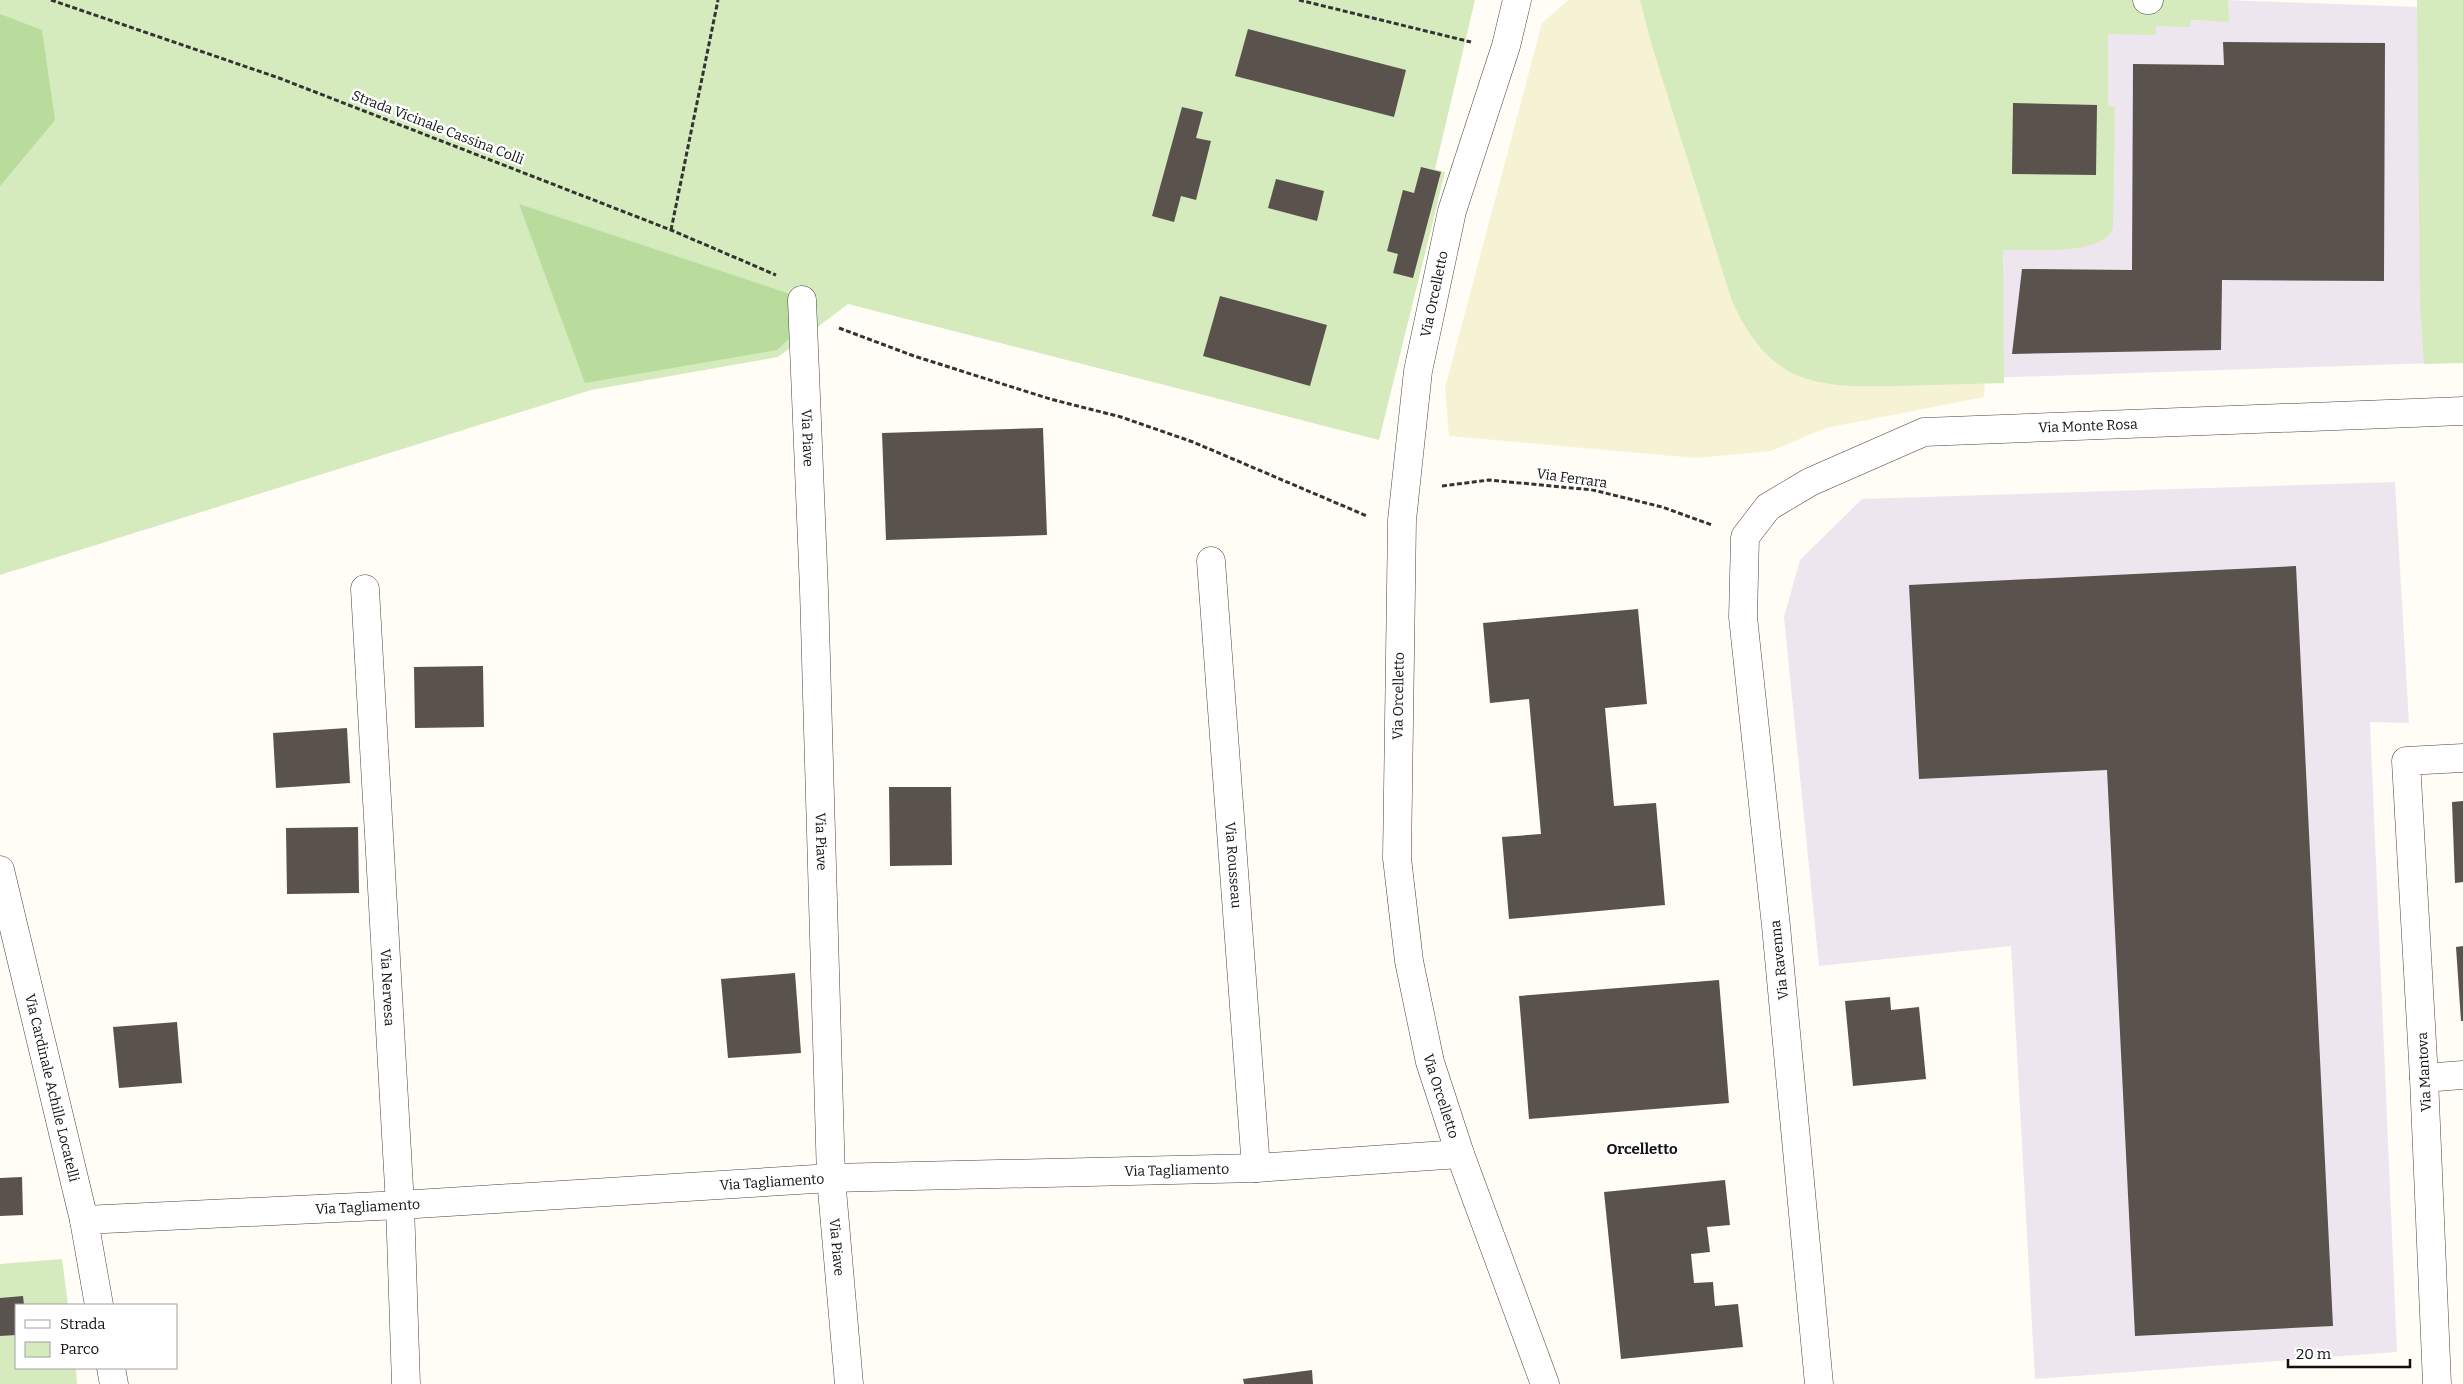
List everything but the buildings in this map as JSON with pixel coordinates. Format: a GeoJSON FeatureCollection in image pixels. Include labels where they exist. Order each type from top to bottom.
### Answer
{"type":"FeatureCollection","features":[{"type":"Feature","properties":{"kind":"street","name":"Via Orcelletto"},"geometry":{"type":"LineString","coordinates":[[1517,0],[1506,46],[1452,211],[1433,293],[1418,371],[1402,520],[1397,858],[1408,961],[1430,1062],[1460,1154],[1544,1384]]}},
{"type":"Feature","properties":{"kind":"street","name":"Via Piave"},"geometry":{"type":"LineString","coordinates":[[802,300],[814,600],[831,1178],[849,1384]]}},
{"type":"Feature","properties":{"kind":"street","name":"Via Monte Rosa"},"geometry":{"type":"LineString","coordinates":[[1746,537],[1768,508],[1810,482],[1924,432],[2463,411]]}},
{"type":"Feature","properties":{"kind":"street","name":"Via Ravenna"},"geometry":{"type":"LineString","coordinates":[[1746,537],[1744,617],[1776,926],[1819,1384]]}},
{"type":"Feature","properties":{"kind":"street","name":"Via Rousseau"},"geometry":{"type":"LineString","coordinates":[[1211,561],[1256,1168]]}},
{"type":"Feature","properties":{"kind":"street","name":"Via Nervesa"},"geometry":{"type":"LineString","coordinates":[[365,589],[400,1205],[406,1384]]}},
{"type":"Feature","properties":{"kind":"street","name":"Via Mantova"},"geometry":{"type":"LineString","coordinates":[[2437,1384],[2424,1078],[2406,761],[2463,758]]}},
{"type":"Feature","properties":{"kind":"street","name":"Via Cardinale Achille Locatelli"},"geometry":{"type":"LineString","coordinates":[[0,870],[84,1220],[99,1304]]}},
{"type":"Feature","properties":{"kind":"street"},"geometry":{"type":"LineString","coordinates":[[2424,1078],[2463,1075]]}},
{"type":"Feature","properties":{"kind":"street","name":"Via Tagliamento"},"geometry":{"type":"LineString","coordinates":[[84,1220],[400,1205],[831,1178],[1256,1168],[1460,1154]]}},
{"type":"Feature","properties":{"kind":"street"},"geometry":{"type":"LineString","coordinates":[[111,1369],[114,1384]]}},
{"type":"Feature","properties":{"kind":"path","name":"Strada Vicinale Cassina Colli"},"geometry":{"type":"LineString","coordinates":[[51,0],[279,78],[671,230],[790,281],[802,300],[837,328],[905,353],[1050,399],[1121,417],[1193,442],[1380,522],[1402,520]]}},
{"type":"Feature","properties":{"kind":"path"},"geometry":{"type":"LineString","coordinates":[[671,230],[718,0]]}},
{"type":"Feature","properties":{"kind":"path"},"geometry":{"type":"LineString","coordinates":[[1299,0],[1472,42],[1506,46]]}},
{"type":"Feature","properties":{"kind":"path","name":"Via Ferrara"},"geometry":{"type":"LineString","coordinates":[[1402,520],[1441,486],[1489,480],[1593,490],[1662,507],[1746,537]]}},
{"type":"Feature","properties":{"kind":"shaded area"},"geometry":{"type":"Polygon","coordinates":[[[1568,0],[1797,0],[2010,15],[1984,397],[1826,428],[1771,451],[1696,458],[1449,436],[1445,388],[1542,23],[1568,0]]]}},
{"type":"Feature","properties":{"kind":"shaded area"},"geometry":{"type":"Polygon","coordinates":[[[2224,0],[2420,7],[2463,362],[1985,378],[2010,15],[2220,21],[2224,0]]]}},
{"type":"Feature","properties":{"kind":"shaded area"},"geometry":{"type":"Polygon","coordinates":[[[2395,482],[2409,723],[2370,722],[2397,1352],[2035,1379],[2011,946],[1819,966],[1784,617],[1800,560],[1862,499],[2395,482]]]}},
{"type":"Feature","properties":{"kind":"green space"},"geometry":{"type":"Polygon","coordinates":[[[0,0],[1475,0],[1435,169],[1445,172],[1379,440],[848,304],[778,357],[591,390],[0,575],[0,0]]]}},
{"type":"Feature","properties":{"kind":"green space"},"geometry":{"type":"Polygon","coordinates":[[[1640,0],[2228,0],[2229,22],[2191,20],[2190,27],[2156,26],[2156,35],[2108,34],[2108,106],[2115,107],[2113,229],[2106,238],[2080,248],[2063,250],[2003,250],[2004,383],[1868,386],[1818,382],[1798,375],[1779,365],[1762,350],[1747,329],[1732,301],[1652,46],[1640,0]]]}},
{"type":"Feature","properties":{"kind":"green space"},"geometry":{"type":"Polygon","coordinates":[[[2417,0],[2463,0],[2463,363],[2424,364],[2420,307],[2417,0]]]}},
{"type":"Feature","properties":{"kind":"green space"},"geometry":{"type":"Polygon","coordinates":[[[0,14],[42,30],[55,120],[0,186],[0,14]]]}},
{"type":"Feature","properties":{"kind":"green space"},"geometry":{"type":"Polygon","coordinates":[[[519,204],[790,294],[791,337],[777,350],[585,383],[519,204]]]}},
{"type":"Feature","properties":{"kind":"green space"},"geometry":{"type":"Polygon","coordinates":[[[62,1259],[68,1304],[15,1304],[15,1369],[76,1369],[77,1384],[0,1384],[0,1264],[62,1259]]]}},
{"type":"Feature","properties":{"kind":"district","name":"Orcelletto"},"geometry":{"type":"Point","coordinates":[1642,1149]}}]}
